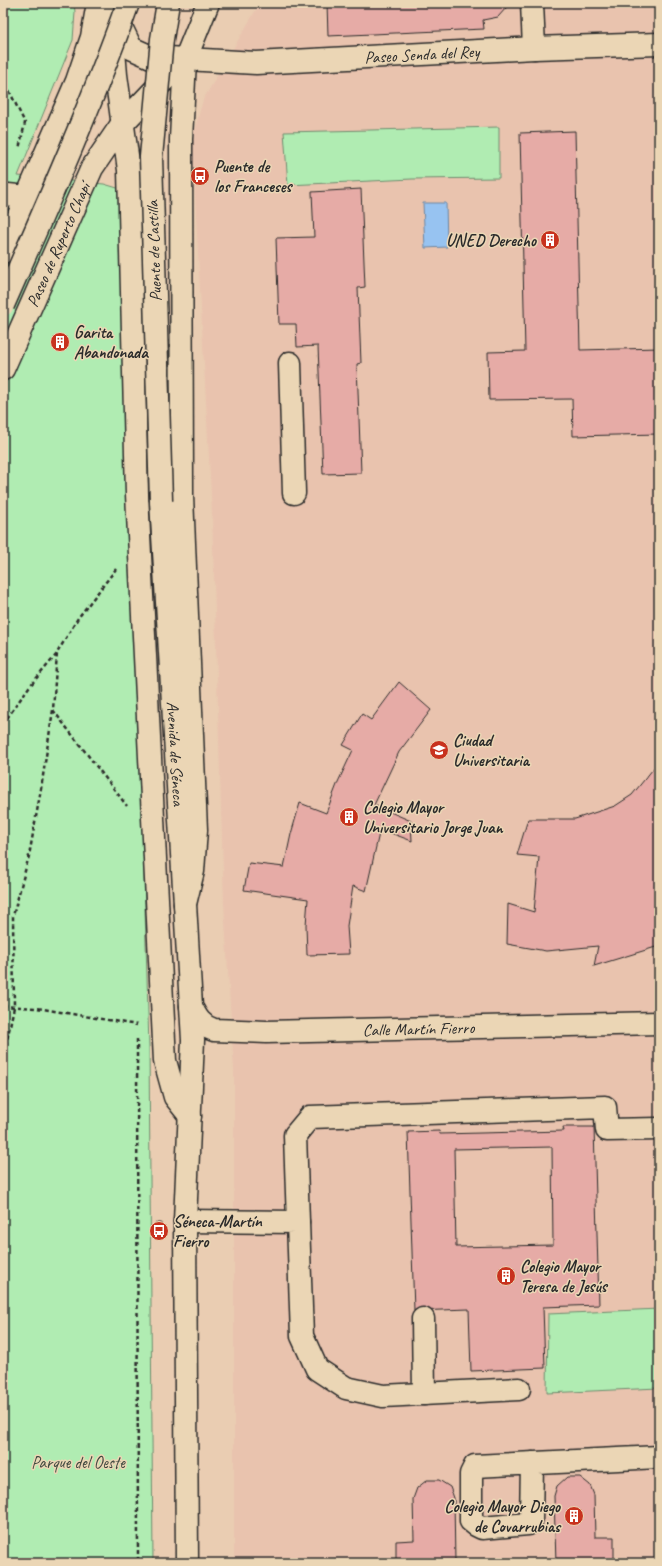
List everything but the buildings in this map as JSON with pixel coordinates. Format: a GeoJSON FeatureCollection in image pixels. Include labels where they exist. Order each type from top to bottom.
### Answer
{"type":"FeatureCollection","features":[{"type":"Feature","properties":{"kind":"main road"},"geometry":{"type":"LineString","coordinates":[[112,3],[122,124],[129,170],[137,494],[165,1061],[175,1097],[190,1116]]}},
{"type":"Feature","properties":{"kind":"main road"},"geometry":{"type":"LineString","coordinates":[[3,252],[77,81],[92,37],[112,3]]}},
{"type":"Feature","properties":{"kind":"main road"},"geometry":{"type":"LineString","coordinates":[[3,305],[78,133],[107,60],[112,3]]}},
{"type":"Feature","properties":{"kind":"main road","name":"Paseo Senda del Rey"},"geometry":{"type":"LineString","coordinates":[[112,3],[131,48],[151,57],[185,60],[256,63],[534,48],[659,44]]}},
{"type":"Feature","properties":{"kind":"main road","name":"Puente de Castilla"},"geometry":{"type":"LineString","coordinates":[[161,501],[151,157],[162,39],[168,3]]}},
{"type":"Feature","properties":{"kind":"main road"},"geometry":{"type":"LineString","coordinates":[[185,904],[193,871],[196,830],[182,496],[181,177],[185,60],[208,3]]}},
{"type":"Feature","properties":{"kind":"main road"},"geometry":{"type":"LineString","coordinates":[[532,3],[534,48]]}},
{"type":"Feature","properties":{"kind":"main road","name":"Paseo de Ruperto Chapí"},"geometry":{"type":"LineString","coordinates":[[3,369],[92,168],[122,124],[140,104],[185,60]]}},
{"type":"Feature","properties":{"kind":"main road"},"geometry":{"type":"LineString","coordinates":[[3,197],[8,195],[27,197]]}},
{"type":"Feature","properties":{"kind":"main road"},"geometry":{"type":"LineString","coordinates":[[290,363],[294,493]]}},
{"type":"Feature","properties":{"kind":"main road","name":"Avenida de Séneca"},"geometry":{"type":"LineString","coordinates":[[161,501],[193,1040],[185,1221],[187,1563]]}},
{"type":"Feature","properties":{"kind":"main road"},"geometry":{"type":"LineString","coordinates":[[191,1006],[199,1021],[207,1028],[214,1030]]}},
{"type":"Feature","properties":{"kind":"main road","name":"Calle Martín Fierro"},"geometry":{"type":"LineString","coordinates":[[214,1030],[266,1032],[659,1023]]}},
{"type":"Feature","properties":{"kind":"main road"},"geometry":{"type":"LineString","coordinates":[[193,1040],[204,1032],[214,1030]]}},
{"type":"Feature","properties":{"kind":"main road"},"geometry":{"type":"LineString","coordinates":[[519,1389],[383,1396],[346,1388],[317,1369],[302,1336],[295,1135],[310,1117],[605,1107],[607,1130],[659,1129]]}},
{"type":"Feature","properties":{"kind":"main road"},"geometry":{"type":"LineString","coordinates":[[185,1221],[298,1222]]}},
{"type":"Feature","properties":{"kind":"main road"},"geometry":{"type":"LineString","coordinates":[[423,1319],[424,1394]]}},
{"type":"Feature","properties":{"kind":"main road"},"geometry":{"type":"LineString","coordinates":[[532,1463],[659,1457]]}},
{"type":"Feature","properties":{"kind":"path"},"geometry":{"type":"LineString","coordinates":[[3,78],[25,123]]}},
{"type":"Feature","properties":{"kind":"path"},"geometry":{"type":"LineString","coordinates":[[3,724],[29,687],[57,653],[78,618],[120,564]]}},
{"type":"Feature","properties":{"kind":"path"},"geometry":{"type":"LineString","coordinates":[[3,1059],[14,1007],[13,916],[29,856],[41,790],[53,710],[57,653]]}},
{"type":"Feature","properties":{"kind":"path"},"geometry":{"type":"LineString","coordinates":[[53,710],[129,807]]}},
{"type":"Feature","properties":{"kind":"path"},"geometry":{"type":"LineString","coordinates":[[3,1006],[37,1008],[137,1025]]}},
{"type":"Feature","properties":{"kind":"path"},"geometry":{"type":"LineString","coordinates":[[137,1018],[138,1563]]}},
{"type":"Feature","properties":{"kind":"shaded area","name":"Ciudad Universitaria"},"geometry":{"type":"Polygon","coordinates":[[[260,3],[659,3],[659,1563],[234,1563],[234,1071],[224,904],[212,514],[192,139],[203,100],[260,3]]]}},
{"type":"Feature","properties":{"kind":"green space","name":"Parque del Oeste"},"geometry":{"type":"Polygon","coordinates":[[[3,3],[74,3],[75,12],[73,40],[18,176],[104,184],[124,190],[149,1047],[153,1563],[3,1563],[3,3]]]}},
{"type":"Feature","properties":{"kind":"green space"},"geometry":{"type":"Polygon","coordinates":[[[499,127],[499,178],[412,179],[288,185],[284,132],[499,127]]]}},
{"type":"Feature","properties":{"kind":"green space"},"geometry":{"type":"Polygon","coordinates":[[[659,1309],[659,1388],[547,1393],[548,1314],[659,1309]]]}},
{"type":"Feature","properties":{"kind":"water"},"geometry":{"type":"Polygon","coordinates":[[[423,203],[446,203],[447,247],[425,248],[423,203]]]}},
{"type":"Feature","properties":{"kind":"place","name":"Puente de los Franceses"},"geometry":{"type":"Point","coordinates":[200,176]}},
{"type":"Feature","properties":{"kind":"place","name":"UNED Derecho"},"geometry":{"type":"Point","coordinates":[550,240]}},
{"type":"Feature","properties":{"kind":"place","name":"Garita Abandonada"},"geometry":{"type":"Point","coordinates":[60,342]}},
{"type":"Feature","properties":{"kind":"place","name":"Ciudad Universitaria"},"geometry":{"type":"Point","coordinates":[439,750]}},
{"type":"Feature","properties":{"kind":"place","name":"Colegio Mayor Universitario Jorge Juan"},"geometry":{"type":"Point","coordinates":[349,817]}},
{"type":"Feature","properties":{"kind":"place","name":"Séneca-Martín Fierro"},"geometry":{"type":"Point","coordinates":[159,1231]}},
{"type":"Feature","properties":{"kind":"place","name":"Colegio Mayor Teresa de Jesús"},"geometry":{"type":"Point","coordinates":[506,1276]}},
{"type":"Feature","properties":{"kind":"place","name":"Colegio Mayor Diego de Covarrubias"},"geometry":{"type":"Point","coordinates":[574,1516]}}]}
